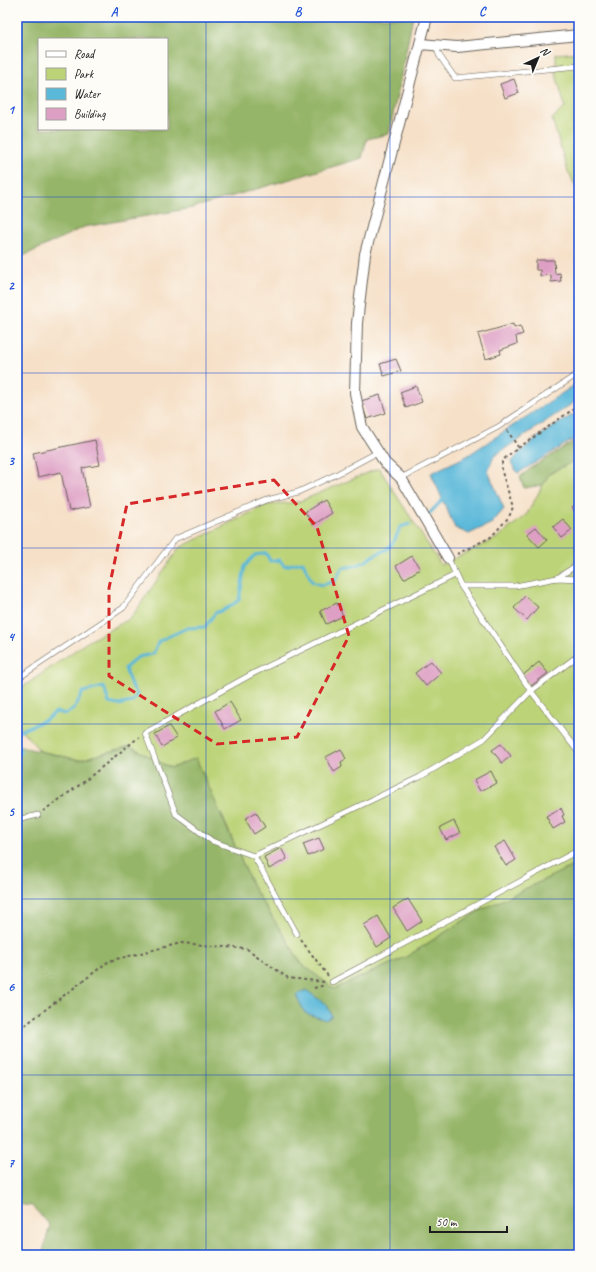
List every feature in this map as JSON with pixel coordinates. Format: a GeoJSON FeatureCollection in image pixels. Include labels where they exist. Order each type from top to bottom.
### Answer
{"type":"FeatureCollection","features":[{"type":"Feature","properties":{"kind":"street"},"geometry":{"type":"LineString","coordinates":[[427,17],[365,254],[357,323],[355,393],[362,427],[385,463],[401,478],[448,558]]}},
{"type":"Feature","properties":{"kind":"street"},"geometry":{"type":"LineString","coordinates":[[420,44],[456,47],[579,35]]}},
{"type":"Feature","properties":{"kind":"lane"},"geometry":{"type":"LineString","coordinates":[[436,46],[455,78],[579,66]]}},
{"type":"Feature","properties":{"kind":"lane"},"geometry":{"type":"LineString","coordinates":[[401,478],[498,428],[579,373]]}},
{"type":"Feature","properties":{"kind":"lane"},"geometry":{"type":"LineString","coordinates":[[17,679],[123,608],[174,539],[267,500],[298,492],[337,474],[378,452]]}},
{"type":"Feature","properties":{"kind":"lane"},"geometry":{"type":"LineString","coordinates":[[557,578],[574,567],[579,556]]}},
{"type":"Feature","properties":{"kind":"lane"},"geometry":{"type":"LineString","coordinates":[[448,558],[461,586],[531,690],[579,753]]}},
{"type":"Feature","properties":{"kind":"lane"},"geometry":{"type":"LineString","coordinates":[[297,934],[254,856],[212,841],[176,814],[145,733],[254,673],[455,575]]}},
{"type":"Feature","properties":{"kind":"lane"},"geometry":{"type":"LineString","coordinates":[[461,586],[515,586],[557,578],[579,580]]}},
{"type":"Feature","properties":{"kind":"lane"},"geometry":{"type":"LineString","coordinates":[[254,856],[420,776],[484,739],[531,690],[579,655]]}},
{"type":"Feature","properties":{"kind":"lane"},"geometry":{"type":"LineString","coordinates":[[17,820],[38,815]]}},
{"type":"Feature","properties":{"kind":"lane"},"geometry":{"type":"LineString","coordinates":[[332,982],[579,850]]}},
{"type":"Feature","properties":{"kind":"path"},"geometry":{"type":"LineString","coordinates":[[448,558],[491,537],[509,517],[513,507],[502,472],[502,462],[507,456],[579,405]]}},
{"type":"Feature","properties":{"kind":"path"},"geometry":{"type":"LineString","coordinates":[[508,431],[518,448]]}},
{"type":"Feature","properties":{"kind":"path"},"geometry":{"type":"LineString","coordinates":[[38,815],[81,784],[145,733]]}},
{"type":"Feature","properties":{"kind":"path"},"geometry":{"type":"LineString","coordinates":[[297,934],[332,982]]}},
{"type":"Feature","properties":{"kind":"path"},"geometry":{"type":"LineString","coordinates":[[20,1029],[109,961],[181,943],[247,949],[288,978],[332,982]]}},
{"type":"Feature","properties":{"kind":"path"},"geometry":{"type":"LineString","coordinates":[[314,988],[332,982]]}},
{"type":"Feature","properties":{"kind":"highlighted area"},"geometry":{"type":"Polygon","coordinates":[[[274,480],[317,527],[349,636],[297,737],[217,744],[109,676],[109,588],[127,504],[274,480]]]}},
{"type":"Feature","properties":{"kind":"green space"},"geometry":{"type":"Polygon","coordinates":[[[17,17],[413,17],[389,134],[367,139],[362,158],[192,208],[84,227],[17,259],[17,17]]]}},
{"type":"Feature","properties":{"kind":"green space"},"geometry":{"type":"Polygon","coordinates":[[[579,52],[579,193],[568,172],[552,119],[565,107],[556,74],[556,54],[579,52]]]}},
{"type":"Feature","properties":{"kind":"green space"},"geometry":{"type":"Polygon","coordinates":[[[579,438],[579,458],[549,474],[543,485],[524,488],[520,477],[531,468],[579,438]]]}},
{"type":"Feature","properties":{"kind":"green space"},"geometry":{"type":"Polygon","coordinates":[[[579,458],[579,863],[479,911],[406,957],[334,989],[302,964],[253,887],[221,813],[171,768],[130,746],[79,760],[40,751],[17,725],[17,691],[87,642],[131,618],[179,548],[266,505],[298,502],[379,468],[441,565],[497,538],[527,514],[549,474],[579,458]]]}},
{"type":"Feature","properties":{"kind":"green space"},"geometry":{"type":"Polygon","coordinates":[[[17,746],[79,760],[130,746],[171,768],[196,758],[253,887],[302,964],[334,989],[406,957],[479,911],[579,863],[579,1255],[42,1255],[50,1225],[32,1206],[17,1204],[17,746]]]}},
{"type":"Feature","properties":{"kind":"water"},"geometry":{"type":"Polygon","coordinates":[[[579,382],[579,399],[494,456],[488,471],[504,509],[492,523],[469,534],[455,528],[431,473],[467,456],[579,382]]]}},
{"type":"Feature","properties":{"kind":"water"},"geometry":{"type":"Polygon","coordinates":[[[579,411],[579,436],[518,473],[511,463],[518,455],[542,434],[579,411]]]}},
{"type":"Feature","properties":{"kind":"water"},"geometry":{"type":"Polygon","coordinates":[[[306,990],[327,1005],[332,1016],[326,1020],[305,1013],[296,995],[306,990]]]}},
{"type":"Feature","properties":{"kind":"building"},"geometry":{"type":"Polygon","coordinates":[[[514,79],[519,93],[505,98],[500,84],[514,79]]]}},
{"type":"Feature","properties":{"kind":"building"},"geometry":{"type":"Polygon","coordinates":[[[536,260],[554,260],[555,274],[560,273],[561,281],[551,282],[551,275],[540,276],[540,270],[536,270],[536,260]]]}},
{"type":"Feature","properties":{"kind":"building"},"geometry":{"type":"Polygon","coordinates":[[[513,324],[514,328],[520,326],[523,334],[516,336],[517,344],[500,350],[501,354],[486,359],[478,334],[513,324]]]}},
{"type":"Feature","properties":{"kind":"building"},"geometry":{"type":"Polygon","coordinates":[[[396,359],[401,371],[384,376],[380,364],[396,359]]]}},
{"type":"Feature","properties":{"kind":"building"},"geometry":{"type":"Polygon","coordinates":[[[416,386],[422,402],[406,408],[400,392],[416,386]]]}},
{"type":"Feature","properties":{"kind":"building"},"geometry":{"type":"Polygon","coordinates":[[[380,395],[386,413],[367,419],[361,401],[380,395]]]}},
{"type":"Feature","properties":{"kind":"building"},"geometry":{"type":"Polygon","coordinates":[[[95,440],[100,465],[82,468],[90,507],[69,511],[61,472],[38,477],[33,453],[95,440]]]}},
{"type":"Feature","properties":{"kind":"building"},"geometry":{"type":"Polygon","coordinates":[[[324,500],[332,513],[313,525],[305,512],[324,500]]]}},
{"type":"Feature","properties":{"kind":"building"},"geometry":{"type":"Polygon","coordinates":[[[579,502],[579,517],[572,508],[579,502]]]}},
{"type":"Feature","properties":{"kind":"building"},"geometry":{"type":"Polygon","coordinates":[[[563,519],[572,530],[562,538],[553,527],[563,519]]]}},
{"type":"Feature","properties":{"kind":"building"},"geometry":{"type":"Polygon","coordinates":[[[536,527],[547,540],[539,547],[527,534],[536,527]]]}},
{"type":"Feature","properties":{"kind":"building"},"geometry":{"type":"Polygon","coordinates":[[[412,556],[420,569],[404,579],[396,566],[412,556]]]}},
{"type":"Feature","properties":{"kind":"building"},"geometry":{"type":"Polygon","coordinates":[[[525,596],[538,607],[527,620],[514,608],[525,596]]]}},
{"type":"Feature","properties":{"kind":"building"},"geometry":{"type":"Polygon","coordinates":[[[337,603],[343,616],[326,624],[320,611],[337,603]]]}},
{"type":"Feature","properties":{"kind":"building"},"geometry":{"type":"Polygon","coordinates":[[[431,661],[441,673],[426,686],[415,673],[431,661]]]}},
{"type":"Feature","properties":{"kind":"building"},"geometry":{"type":"Polygon","coordinates":[[[539,662],[548,673],[531,686],[522,676],[539,662]]]}},
{"type":"Feature","properties":{"kind":"building"},"geometry":{"type":"Polygon","coordinates":[[[230,702],[241,720],[225,729],[215,711],[230,702]]]}},
{"type":"Feature","properties":{"kind":"building"},"geometry":{"type":"Polygon","coordinates":[[[169,726],[177,738],[162,747],[155,734],[169,726]]]}},
{"type":"Feature","properties":{"kind":"building"},"geometry":{"type":"Polygon","coordinates":[[[501,744],[511,756],[502,763],[492,750],[501,744]]]}},
{"type":"Feature","properties":{"kind":"building"},"geometry":{"type":"Polygon","coordinates":[[[341,749],[346,759],[341,762],[342,767],[334,772],[326,757],[341,749]]]}},
{"type":"Feature","properties":{"kind":"building"},"geometry":{"type":"Polygon","coordinates":[[[491,771],[497,783],[480,791],[474,780],[491,771]]]}},
{"type":"Feature","properties":{"kind":"building"},"geometry":{"type":"Polygon","coordinates":[[[561,808],[564,815],[562,816],[565,822],[553,829],[546,816],[561,808]]]}},
{"type":"Feature","properties":{"kind":"building"},"geometry":{"type":"Polygon","coordinates":[[[256,812],[265,827],[254,834],[245,819],[256,812]]]}},
{"type":"Feature","properties":{"kind":"building"},"geometry":{"type":"Polygon","coordinates":[[[454,821],[460,833],[446,840],[440,828],[454,821]]]}},
{"type":"Feature","properties":{"kind":"building"},"geometry":{"type":"Polygon","coordinates":[[[319,838],[324,849],[308,856],[303,844],[319,838]]]}},
{"type":"Feature","properties":{"kind":"building"},"geometry":{"type":"Polygon","coordinates":[[[505,841],[516,860],[506,866],[494,847],[505,841]]]}},
{"type":"Feature","properties":{"kind":"building"},"geometry":{"type":"Polygon","coordinates":[[[281,848],[287,859],[269,869],[264,857],[281,848]]]}},
{"type":"Feature","properties":{"kind":"building"},"geometry":{"type":"Polygon","coordinates":[[[408,899],[422,921],[407,931],[393,908],[408,899]]]}},
{"type":"Feature","properties":{"kind":"building"},"geometry":{"type":"Polygon","coordinates":[[[378,916],[391,938],[377,947],[364,925],[378,916]]]}},
{"type":"Feature","properties":{"kind":"waterway"},"geometry":{"type":"LineString","coordinates":[[429,514],[445,497]]}},
{"type":"Feature","properties":{"kind":"waterway"},"geometry":{"type":"LineString","coordinates":[[17,732],[45,720],[56,712],[66,714],[74,709],[83,692],[104,687],[109,703],[118,705],[132,702],[137,694],[130,683],[125,668],[138,657],[153,654],[159,641],[187,628],[205,627],[215,613],[226,609],[239,600],[245,566],[255,555],[266,553],[270,561],[280,560],[284,566],[303,562],[312,582],[322,585],[335,581],[342,568],[359,565],[387,549],[393,542],[400,527],[410,524]]}},
{"type":"Feature","properties":{"kind":"waterway"},"geometry":{"type":"LineString","coordinates":[[17,739],[20,752],[17,756]]}}]}
